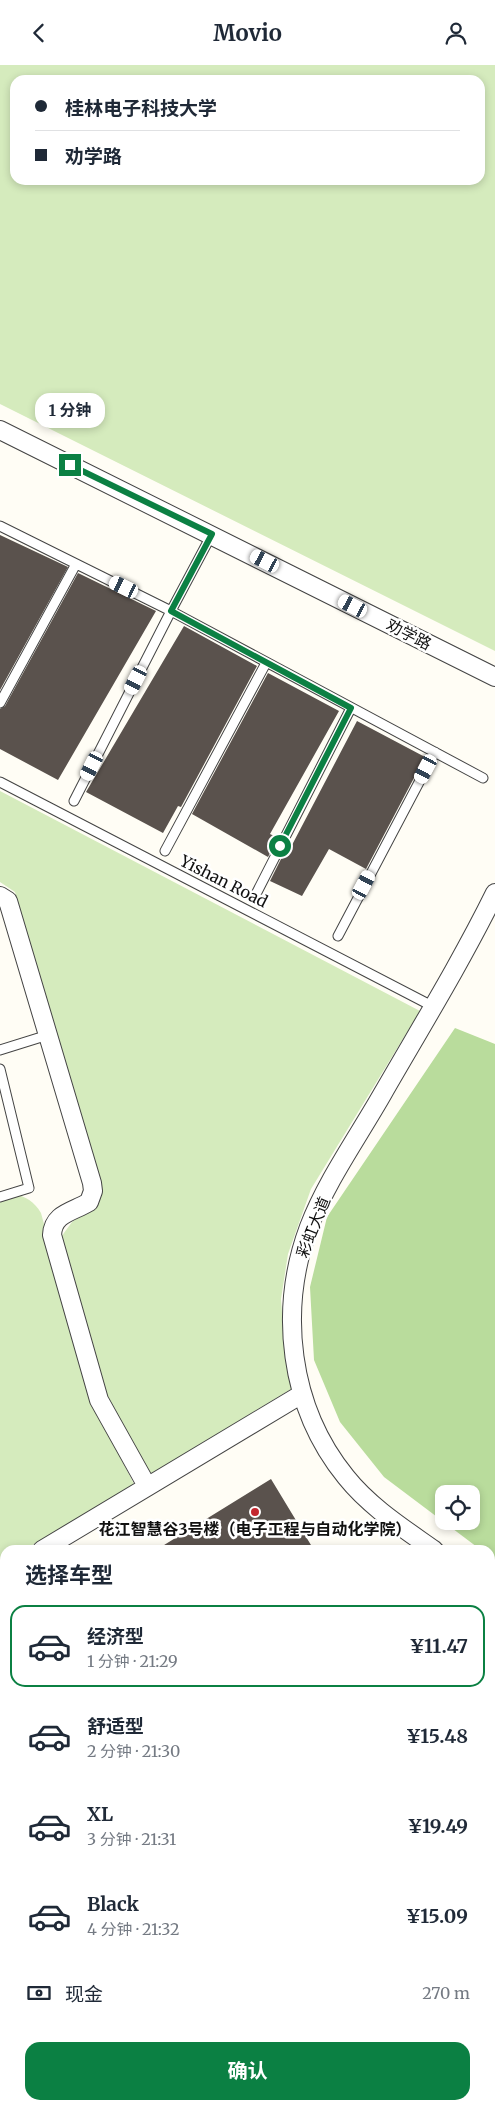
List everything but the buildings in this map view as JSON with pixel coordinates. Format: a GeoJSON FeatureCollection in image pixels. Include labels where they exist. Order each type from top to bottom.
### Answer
{"type":"FeatureCollection","features":[{"type":"Feature","properties":{"kind":"street","name":"劝学路"},"geometry":{"type":"LineString","coordinates":[[0,430],[212,534],[495,677]]}},
{"type":"Feature","properties":{"kind":"street","name":"彩虹大道"},"geometry":{"type":"LineString","coordinates":[[427,1545],[381,1513],[345,1477],[323,1443],[302,1394],[293,1355],[291,1310],[300,1255],[309,1227],[320,1203],[466,951],[495,893]]}},
{"type":"Feature","properties":{"kind":"street"},"geometry":{"type":"LineString","coordinates":[[0,896],[8,901],[93,1191],[87,1203],[58,1218],[52,1235],[99,1399],[147,1486]]}},
{"type":"Feature","properties":{"kind":"street"},"geometry":{"type":"LineString","coordinates":[[50,1545],[302,1394]]}},
{"type":"Feature","properties":{"kind":"lane"},"geometry":{"type":"LineString","coordinates":[[0,526],[171,611],[484,777]]}},
{"type":"Feature","properties":{"kind":"lane"},"geometry":{"type":"LineString","coordinates":[[74,801],[212,534]]}},
{"type":"Feature","properties":{"kind":"lane"},"geometry":{"type":"LineString","coordinates":[[0,703],[76,564]]}},
{"type":"Feature","properties":{"kind":"lane"},"geometry":{"type":"LineString","coordinates":[[165,851],[266,663]]}},
{"type":"Feature","properties":{"kind":"lane"},"geometry":{"type":"LineString","coordinates":[[254,898],[351,708]]}},
{"type":"Feature","properties":{"kind":"lane"},"geometry":{"type":"LineString","coordinates":[[338,935],[435,752]]}},
{"type":"Feature","properties":{"kind":"lane","name":"Yishan Road"},"geometry":{"type":"LineString","coordinates":[[0,782],[434,1007]]}},
{"type":"Feature","properties":{"kind":"lane"},"geometry":{"type":"LineString","coordinates":[[0,1050],[48,1035]]}},
{"type":"Feature","properties":{"kind":"lane"},"geometry":{"type":"LineString","coordinates":[[0,1069],[30,1188],[0,1197]]}},
{"type":"Feature","properties":{"kind":"lane"},"geometry":{"type":"LineString","coordinates":[[0,1112],[10,1109]]}},
{"type":"Feature","properties":{"kind":"green space"},"geometry":{"type":"Polygon","coordinates":[[[0,65],[495,65],[495,651],[0,404],[0,65]]]}},
{"type":"Feature","properties":{"kind":"green space"},"geometry":{"type":"Polygon","coordinates":[[[0,791],[420,1011],[311,1189],[288,1254],[281,1299],[284,1339],[293,1388],[151,1474],[108,1399],[61,1237],[72,1222],[95,1204],[101,1184],[15,892],[0,882],[0,791]]]}},
{"type":"Feature","properties":{"kind":"green space"},"geometry":{"type":"Polygon","coordinates":[[[455,1028],[495,1044],[495,1545],[474,1545],[454,1530],[480,1530],[480,1485],[435,1485],[435,1515],[384,1477],[340,1422],[314,1360],[310,1287],[327,1217],[455,1028]]]}},
{"type":"Feature","properties":{"kind":"green space"},"geometry":{"type":"Polygon","coordinates":[[[13,1193],[22,1196],[36,1205],[41,1213],[92,1402],[134,1484],[32,1545],[0,1545],[0,1197],[13,1193]]]}},
{"type":"Feature","properties":{"kind":"place","name":"花江智慧谷3号楼（电子工程与自动化学院）"},"geometry":{"type":"Point","coordinates":[255,1512]}},
{"type":"Feature","properties":{"kind":"route"},"geometry":{"type":"LineString","coordinates":[[70,465],[212,534],[171,611],[351,708],[280,846]]}}]}
